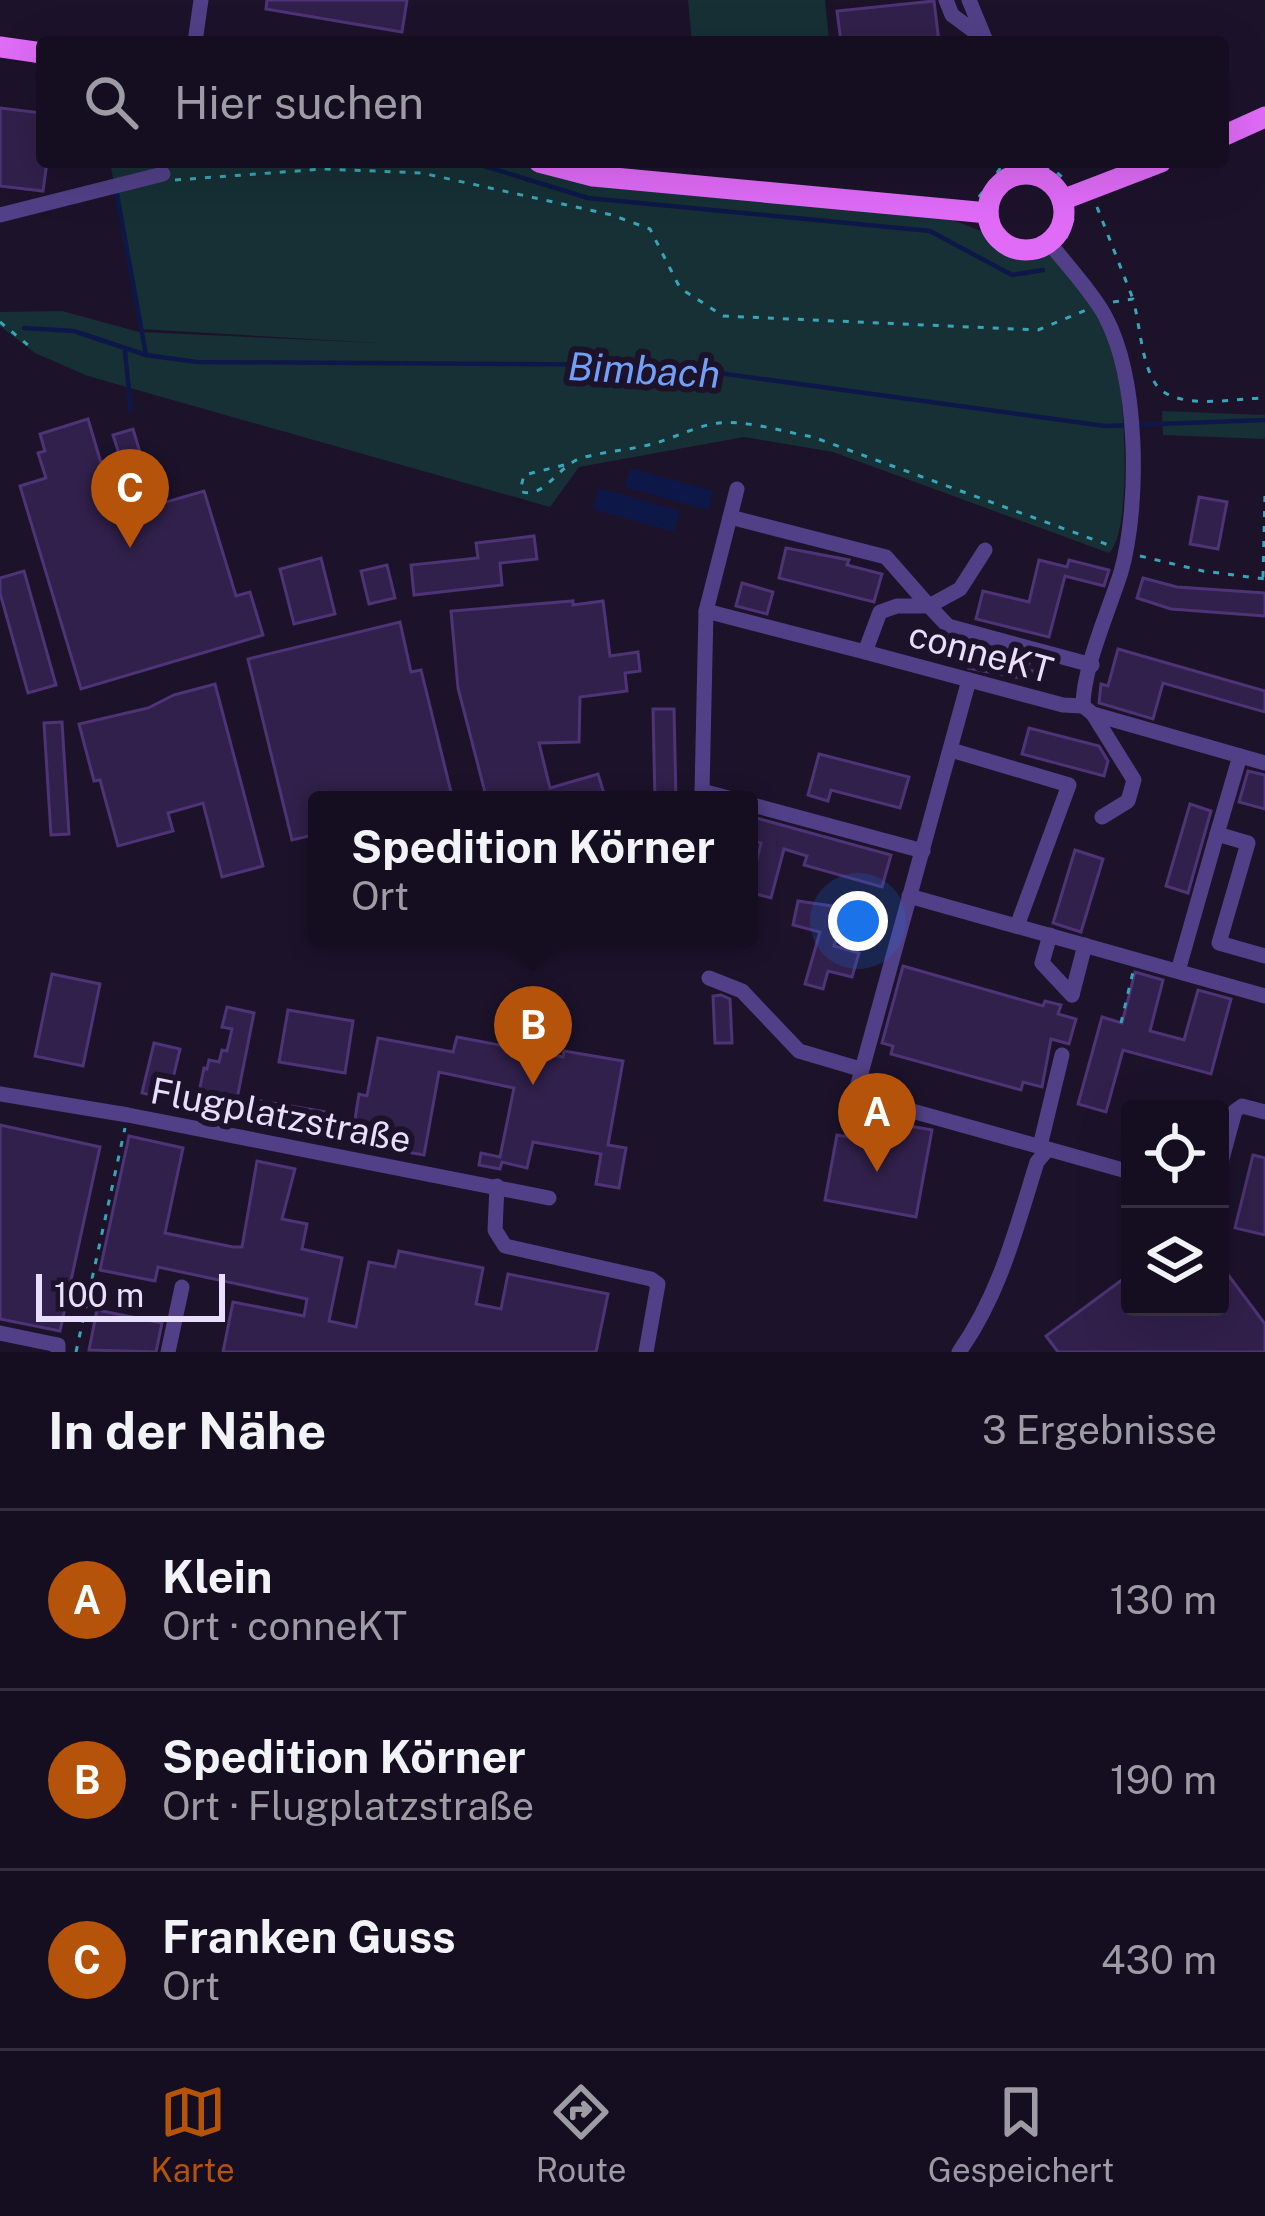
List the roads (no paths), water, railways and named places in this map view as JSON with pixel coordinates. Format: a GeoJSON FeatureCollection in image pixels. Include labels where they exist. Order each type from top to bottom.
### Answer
{"type":"FeatureCollection","features":[{"type":"Feature","properties":{"kind":"main road"},"geometry":{"type":"LineString","coordinates":[[0,46],[36,52]]}},
{"type":"Feature","properties":{"kind":"main road"},"geometry":{"type":"LineString","coordinates":[[1229,133],[1265,117]]}},
{"type":"Feature","properties":{"kind":"main road"},"geometry":{"type":"LineString","coordinates":[[562,168],[593,176],[984,205]]}},
{"type":"Feature","properties":{"kind":"main road"},"geometry":{"type":"LineString","coordinates":[[984,205],[1016,168]]}},
{"type":"Feature","properties":{"kind":"main road"},"geometry":{"type":"LineString","coordinates":[[1023,168],[1041,176],[1067,198]]}},
{"type":"Feature","properties":{"kind":"main road"},"geometry":{"type":"LineString","coordinates":[[1067,198],[1145,168]]}},
{"type":"Feature","properties":{"kind":"main road"},"geometry":{"type":"LineString","coordinates":[[984,205],[996,235],[1016,248],[1039,248],[1051,245],[1067,198]]}},
{"type":"Feature","properties":{"kind":"street"},"geometry":{"type":"LineString","coordinates":[[196,36],[201,0]]}},
{"type":"Feature","properties":{"kind":"street"},"geometry":{"type":"LineString","coordinates":[[946,0],[952,15],[979,36]]}},
{"type":"Feature","properties":{"kind":"street"},"geometry":{"type":"LineString","coordinates":[[969,0],[984,36]]}},
{"type":"Feature","properties":{"kind":"street"},"geometry":{"type":"LineString","coordinates":[[979,20],[981,0]]}},
{"type":"Feature","properties":{"kind":"street"},"geometry":{"type":"LineString","coordinates":[[0,214],[163,174]]}},
{"type":"Feature","properties":{"kind":"street","name":"conneKT"},"geometry":{"type":"LineString","coordinates":[[1051,245],[1107,319],[1124,369],[1128,411],[1133,497],[1126,552],[1092,665],[1088,710]]}},
{"type":"Feature","properties":{"kind":"street"},"geometry":{"type":"LineString","coordinates":[[703,791],[706,611],[737,489]]}},
{"type":"Feature","properties":{"kind":"street","name":"conneKT"},"geometry":{"type":"LineString","coordinates":[[730,517],[886,557],[948,626],[1092,665]]}},
{"type":"Feature","properties":{"kind":"street"},"geometry":{"type":"LineString","coordinates":[[929,606],[960,589],[986,550]]}},
{"type":"Feature","properties":{"kind":"street","name":"conneKT"},"geometry":{"type":"LineString","coordinates":[[865,652],[880,612],[897,606],[929,606]]}},
{"type":"Feature","properties":{"kind":"street","name":"conneKT"},"geometry":{"type":"LineString","coordinates":[[706,611],[1088,710],[1265,764]]}},
{"type":"Feature","properties":{"kind":"street"},"geometry":{"type":"LineString","coordinates":[[969,680],[855,1095],[1121,1169]]}},
{"type":"Feature","properties":{"kind":"street"},"geometry":{"type":"LineString","coordinates":[[1088,710],[1134,780],[1128,801],[1102,817]]}},
{"type":"Feature","properties":{"kind":"street"},"geometry":{"type":"LineString","coordinates":[[951,750],[1070,785],[1017,926]]}},
{"type":"Feature","properties":{"kind":"street"},"geometry":{"type":"LineString","coordinates":[[1178,971],[1240,757]]}},
{"type":"Feature","properties":{"kind":"street"},"geometry":{"type":"LineString","coordinates":[[758,806],[923,851]]}},
{"type":"Feature","properties":{"kind":"street"},"geometry":{"type":"LineString","coordinates":[[1216,834],[1248,843],[1219,943],[1265,956]]}},
{"type":"Feature","properties":{"kind":"street"},"geometry":{"type":"LineString","coordinates":[[910,896],[1265,996]]}},
{"type":"Feature","properties":{"kind":"street"},"geometry":{"type":"LineString","coordinates":[[1049,935],[1042,963],[1072,995],[1085,945]]}},
{"type":"Feature","properties":{"kind":"street"},"geometry":{"type":"LineString","coordinates":[[709,978],[742,991],[799,1051],[860,1069]]}},
{"type":"Feature","properties":{"kind":"street"},"geometry":{"type":"LineString","coordinates":[[959,1352],[982,1319],[1003,1274],[1044,1148],[1061,1055]]}},
{"type":"Feature","properties":{"kind":"street","name":"Flugplatzstraße"},"geometry":{"type":"LineString","coordinates":[[0,1094],[549,1198]]}},
{"type":"Feature","properties":{"kind":"street"},"geometry":{"type":"LineString","coordinates":[[1229,1133],[1235,1111],[1242,1106],[1265,1112]]}},
{"type":"Feature","properties":{"kind":"street"},"geometry":{"type":"LineString","coordinates":[[497,1186],[495,1230],[505,1246],[658,1284],[646,1352]]}},
{"type":"Feature","properties":{"kind":"street"},"geometry":{"type":"LineString","coordinates":[[168,1352],[182,1287]]}},
{"type":"Feature","properties":{"kind":"street"},"geometry":{"type":"LineString","coordinates":[[0,1333],[58,1345],[58,1352]]}},
{"type":"Feature","properties":{"kind":"waterway"},"geometry":{"type":"LineString","coordinates":[[490,168],[588,198],[930,231],[1012,275],[1043,270]]}},
{"type":"Feature","properties":{"kind":"waterway"},"geometry":{"type":"LineString","coordinates":[[116,189],[146,355]]}},
{"type":"Feature","properties":{"kind":"waterway","name":"Bimbach"},"geometry":{"type":"LineString","coordinates":[[24,328],[74,331],[146,355],[197,362],[661,365],[1105,426],[1265,420]]}},
{"type":"Feature","properties":{"kind":"waterway"},"geometry":{"type":"LineString","coordinates":[[125,352],[131,411]]}},
{"type":"Feature","properties":{"kind":"place","name":"Franken Guss"},"geometry":{"type":"Point","coordinates":[130,548]}},
{"type":"Feature","properties":{"kind":"place","name":"Spedition Körner"},"geometry":{"type":"Point","coordinates":[533,1085]}},
{"type":"Feature","properties":{"kind":"place","name":"Klein"},"geometry":{"type":"Point","coordinates":[877,1172]}}]}
